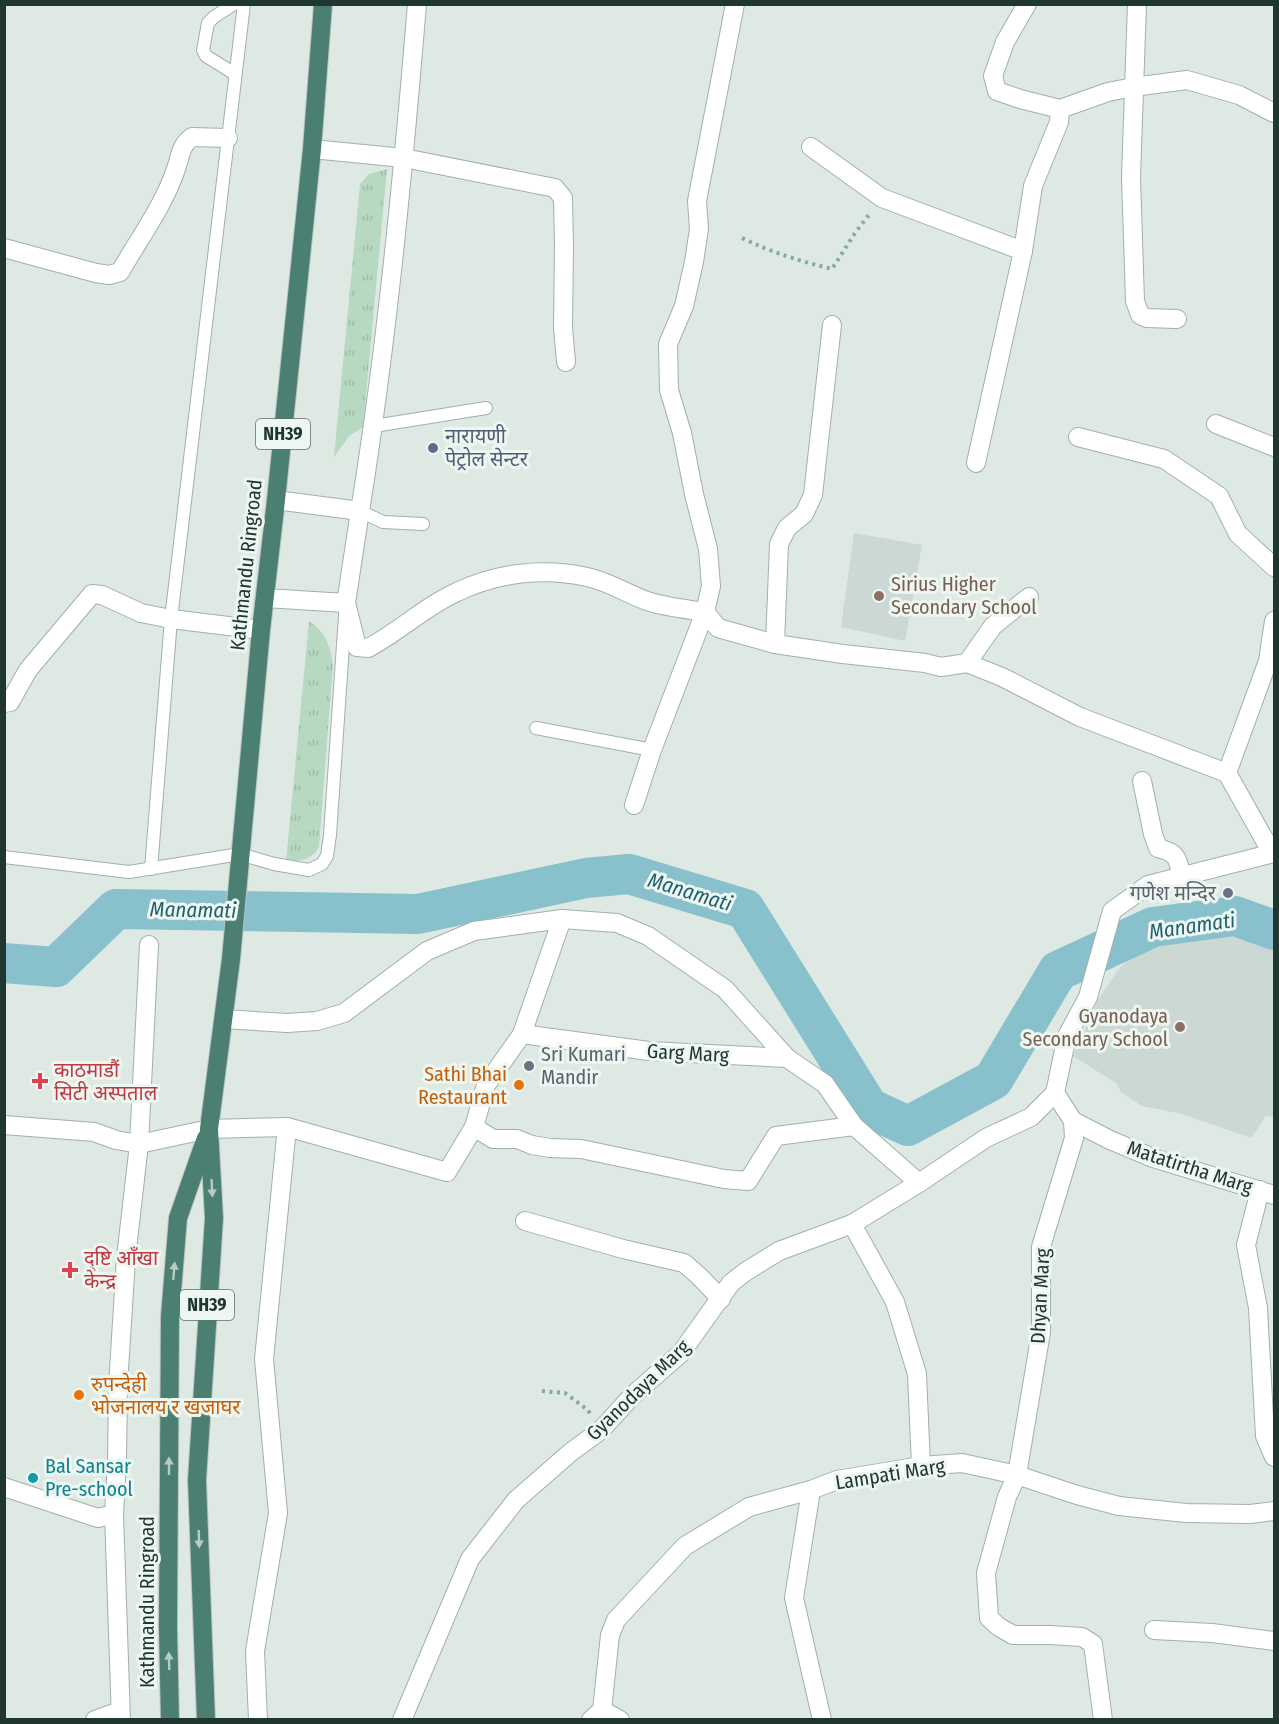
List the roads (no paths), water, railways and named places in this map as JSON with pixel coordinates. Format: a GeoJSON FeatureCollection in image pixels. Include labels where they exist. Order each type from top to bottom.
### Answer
{"type":"FeatureCollection","features":[{"type":"Feature","properties":{"kind":"highway","name":"Kathmandu Ringroad"},"geometry":{"type":"LineString","coordinates":[[206,1719],[197,1480],[214,1218],[209,1129],[231,959],[261,630],[312,148],[323,4]]}},
{"type":"Feature","properties":{"kind":"highway","name":"Kathmandu Ringroad"},"geometry":{"type":"LineString","coordinates":[[170,1719],[168,1628],[170,1316],[178,1218],[209,1129]]}},
{"type":"Feature","properties":{"kind":"street"},"geometry":{"type":"LineString","coordinates":[[417,4],[404,158],[374,426],[346,603],[357,647],[368,648],[445,598],[476,584],[509,575],[533,572],[554,572],[589,577],[648,601],[705,612],[718,628],[775,644],[925,663],[940,667],[968,663],[1002,676],[1080,717],[1227,773],[1273,853],[1148,885],[1112,911],[1088,997],[1067,1035],[1055,1093],[1073,1121]]}},
{"type":"Feature","properties":{"kind":"street"},"geometry":{"type":"LineString","coordinates":[[634,805],[652,750],[705,612],[711,586],[708,549],[682,433],[669,390],[668,344],[684,306],[694,262],[699,229],[697,201],[735,4]]}},
{"type":"Feature","properties":{"kind":"street"},"geometry":{"type":"LineString","coordinates":[[1027,4],[1005,42],[996,67],[993,76],[997,91],[1060,108],[1108,92],[1187,81],[1239,95],[1275,113]]}},
{"type":"Feature","properties":{"kind":"street"},"geometry":{"type":"LineString","coordinates":[[1137,4],[1131,177],[1135,301],[1140,315],[1147,318],[1177,319]]}},
{"type":"Feature","properties":{"kind":"street"},"geometry":{"type":"LineString","coordinates":[[976,463],[1023,251],[1033,186],[1059,122],[1060,108]]}},
{"type":"Feature","properties":{"kind":"street"},"geometry":{"type":"LineString","coordinates":[[4,248],[96,273],[109,275],[120,272],[167,192],[184,143],[192,136],[228,138]]}},
{"type":"Feature","properties":{"kind":"street"},"geometry":{"type":"LineString","coordinates":[[811,147],[882,198],[1023,251]]}},
{"type":"Feature","properties":{"kind":"street"},"geometry":{"type":"LineString","coordinates":[[312,148],[404,158],[555,188],[563,198],[563,328],[566,362]]}},
{"type":"Feature","properties":{"kind":"street"},"geometry":{"type":"LineString","coordinates":[[775,644],[779,544],[787,528],[804,514],[813,495],[832,325]]}},
{"type":"Feature","properties":{"kind":"street"},"geometry":{"type":"LineString","coordinates":[[1216,424],[1275,447]]}},
{"type":"Feature","properties":{"kind":"street"},"geometry":{"type":"LineString","coordinates":[[1078,437],[1164,459],[1220,496],[1238,534],[1275,567]]}},
{"type":"Feature","properties":{"kind":"street"},"geometry":{"type":"LineString","coordinates":[[276,500],[360,511]]}},
{"type":"Feature","properties":{"kind":"street"},"geometry":{"type":"LineString","coordinates":[[4,703],[10,702],[28,670],[92,594],[102,595],[141,613],[261,630]]}},
{"type":"Feature","properties":{"kind":"street"},"geometry":{"type":"LineString","coordinates":[[968,663],[993,626],[1029,597]]}},
{"type":"Feature","properties":{"kind":"street"},"geometry":{"type":"LineString","coordinates":[[265,598],[346,603]]}},
{"type":"Feature","properties":{"kind":"street"},"geometry":{"type":"LineString","coordinates":[[1227,773],[1268,661],[1275,621]]}},
{"type":"Feature","properties":{"kind":"street"},"geometry":{"type":"LineString","coordinates":[[1142,781],[1158,848],[1170,851],[1176,856],[1182,876]]}},
{"type":"Feature","properties":{"kind":"street"},"geometry":{"type":"LineString","coordinates":[[4,1125],[94,1132],[116,1140],[139,1144],[209,1129],[287,1127],[447,1172],[474,1127],[486,1085],[522,1034],[562,919]]}},
{"type":"Feature","properties":{"kind":"street"},"geometry":{"type":"LineString","coordinates":[[224,1019],[286,1023],[317,1021],[344,1013],[427,951],[474,931],[562,919],[617,923],[648,936],[725,989],[788,1058],[825,1084],[854,1126],[919,1183]]}},
{"type":"Feature","properties":{"kind":"street"},"geometry":{"type":"LineString","coordinates":[[95,1719],[121,1715],[114,1514],[118,1386],[126,1258],[139,1144],[149,945]]}},
{"type":"Feature","properties":{"kind":"street","name":"Garg Marg"},"geometry":{"type":"LineString","coordinates":[[522,1034],[649,1051],[788,1058]]}},
{"type":"Feature","properties":{"kind":"street","name":"Gyanodaya Marg"},"geometry":{"type":"LineString","coordinates":[[402,1719],[470,1559],[516,1500],[571,1452],[601,1430],[632,1396],[681,1353],[731,1283],[772,1255],[852,1224],[986,1138],[1031,1117],[1055,1093]]}},
{"type":"Feature","properties":{"kind":"street","name":"Matatirtha Marg"},"geometry":{"type":"LineString","coordinates":[[1073,1121],[1153,1158],[1267,1192]]}},
{"type":"Feature","properties":{"kind":"street","name":"Dhyan Marg"},"geometry":{"type":"LineString","coordinates":[[1073,1121],[1074,1138],[1041,1247],[1041,1332],[1017,1475],[1007,1497],[986,1573],[989,1618],[999,1627],[1013,1635],[1082,1637],[1093,1644],[1103,1719]]}},
{"type":"Feature","properties":{"kind":"street"},"geometry":{"type":"LineString","coordinates":[[474,1127],[493,1139],[517,1139],[532,1145],[550,1148],[581,1149],[723,1179],[748,1181],[776,1136],[854,1126]]}},
{"type":"Feature","properties":{"kind":"street"},"geometry":{"type":"LineString","coordinates":[[258,1719],[255,1651],[278,1513],[264,1359],[287,1127]]}},
{"type":"Feature","properties":{"kind":"street"},"geometry":{"type":"LineString","coordinates":[[1267,1192],[1246,1245],[1258,1308],[1270,1432],[1275,1457]]}},
{"type":"Feature","properties":{"kind":"street"},"geometry":{"type":"LineString","coordinates":[[525,1221],[623,1249],[684,1263],[721,1299]]}},
{"type":"Feature","properties":{"kind":"street"},"geometry":{"type":"LineString","coordinates":[[852,1224],[895,1302],[917,1374],[921,1466]]}},
{"type":"Feature","properties":{"kind":"street","name":"Lampati Marg"},"geometry":{"type":"LineString","coordinates":[[597,1715],[605,1687],[610,1635],[616,1620],[685,1546],[749,1507],[811,1490],[837,1480],[921,1466],[963,1462],[1017,1475],[1119,1506],[1186,1513],[1250,1514],[1275,1511]]}},
{"type":"Feature","properties":{"kind":"street"},"geometry":{"type":"LineString","coordinates":[[4,1487],[98,1518],[114,1514]]}},
{"type":"Feature","properties":{"kind":"street"},"geometry":{"type":"LineString","coordinates":[[811,1490],[794,1598],[822,1719]]}},
{"type":"Feature","properties":{"kind":"street"},"geometry":{"type":"LineString","coordinates":[[1154,1630],[1212,1633],[1275,1641]]}},
{"type":"Feature","properties":{"kind":"street"},"geometry":{"type":"LineString","coordinates":[[597,1715],[620,1719]]}},
{"type":"Feature","properties":{"kind":"lane"},"geometry":{"type":"LineString","coordinates":[[234,4],[208,23],[203,50],[206,56],[235,74]]}},
{"type":"Feature","properties":{"kind":"lane"},"geometry":{"type":"LineString","coordinates":[[151,869],[171,619],[243,4]]}},
{"type":"Feature","properties":{"kind":"lane"},"geometry":{"type":"LineString","coordinates":[[374,426],[486,408]]}},
{"type":"Feature","properties":{"kind":"lane"},"geometry":{"type":"LineString","coordinates":[[360,511],[383,522],[423,524]]}},
{"type":"Feature","properties":{"kind":"lane"},"geometry":{"type":"LineString","coordinates":[[4,857],[129,872],[240,859],[309,870],[322,864],[327,856],[346,603]]}},
{"type":"Feature","properties":{"kind":"lane"},"geometry":{"type":"LineString","coordinates":[[536,728],[652,750]]}},
{"type":"Feature","properties":{"kind":"waterway","name":"Manamati"},"geometry":{"type":"LineString","coordinates":[[4,963],[56,967],[116,909],[418,914],[586,878],[629,874],[745,909],[869,1108],[908,1126],[993,1080],[1058,971],[1153,927],[1235,916],[1274,930]]}},
{"type":"Feature","properties":{"kind":"place","name":"नारायणी पेट्रोल सेन्टर"},"geometry":{"type":"Point","coordinates":[433,448]}},
{"type":"Feature","properties":{"kind":"place","name":"Sirius Higher Secondary School"},"geometry":{"type":"Point","coordinates":[879,596]}},
{"type":"Feature","properties":{"kind":"place","name":"गणेश मन्दिर"},"geometry":{"type":"Point","coordinates":[1228,893]}},
{"type":"Feature","properties":{"kind":"place","name":"Gyanodaya Secondary School"},"geometry":{"type":"Point","coordinates":[1180,1027]}},
{"type":"Feature","properties":{"kind":"place","name":"Sri Kumari Mandir"},"geometry":{"type":"Point","coordinates":[529,1066]}},
{"type":"Feature","properties":{"kind":"place","name":"काठमाडौं सिटी अस्पताल"},"geometry":{"type":"Point","coordinates":[40,1081]}},
{"type":"Feature","properties":{"kind":"place","name":"Sathi Bhai Restaurant"},"geometry":{"type":"Point","coordinates":[519,1085]}},
{"type":"Feature","properties":{"kind":"place","name":"द्ष्टि आँखा केन्द्र"},"geometry":{"type":"Point","coordinates":[70,1270]}},
{"type":"Feature","properties":{"kind":"place","name":"रुपन्देही भोजनालय र खजाघर"},"geometry":{"type":"Point","coordinates":[79,1395]}},
{"type":"Feature","properties":{"kind":"place","name":"Bal Sansar Pre-school"},"geometry":{"type":"Point","coordinates":[33,1478]}}]}
